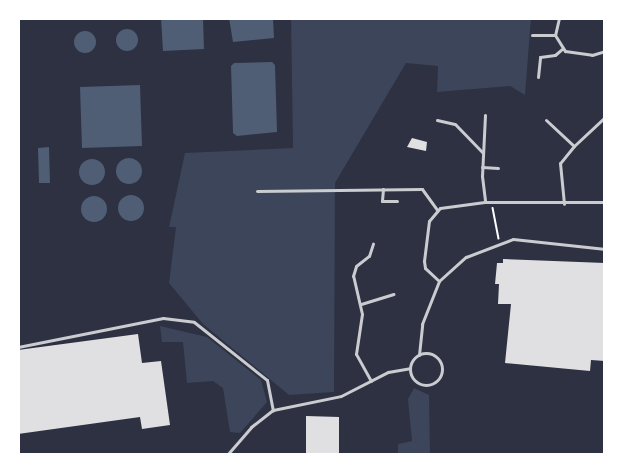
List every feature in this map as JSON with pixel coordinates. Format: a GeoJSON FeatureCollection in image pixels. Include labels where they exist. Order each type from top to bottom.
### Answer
{"type":"FeatureCollection","features":[{"type":"Feature","properties":{"kind":"street"},"geometry":{"type":"LineString","coordinates":[[559,18],[555,35],[562,49],[580,55],[605,51]]}},
{"type":"Feature","properties":{"kind":"street"},"geometry":{"type":"LineString","coordinates":[[532,35],[555,35]]}},
{"type":"Feature","properties":{"kind":"street"},"geometry":{"type":"LineString","coordinates":[[538,77],[540,57],[555,55],[562,49]]}},
{"type":"Feature","properties":{"kind":"street"},"geometry":{"type":"LineString","coordinates":[[485,115],[482,152],[485,202]]}},
{"type":"Feature","properties":{"kind":"street"},"geometry":{"type":"LineString","coordinates":[[564,204],[560,163],[574,146],[605,117]]}},
{"type":"Feature","properties":{"kind":"street"},"geometry":{"type":"LineString","coordinates":[[437,120],[454,124],[482,152]]}},
{"type":"Feature","properties":{"kind":"street"},"geometry":{"type":"LineString","coordinates":[[546,120],[574,146]]}},
{"type":"Feature","properties":{"kind":"street"},"geometry":{"type":"LineString","coordinates":[[482,167],[498,168]]}},
{"type":"Feature","properties":{"kind":"street"},"geometry":{"type":"LineString","coordinates":[[382,189],[382,201],[397,201]]}},
{"type":"Feature","properties":{"kind":"street"},"geometry":{"type":"LineString","coordinates":[[256,191],[423,189],[437,210]]}},
{"type":"Feature","properties":{"kind":"street"},"geometry":{"type":"LineString","coordinates":[[439,281],[425,268],[424,261],[429,221],[437,210],[485,202],[564,204],[605,202]]}},
{"type":"Feature","properties":{"kind":"street"},"geometry":{"type":"LineString","coordinates":[[227,455],[251,427],[273,410],[341,396],[388,372],[410,368],[419,354],[422,324],[439,281],[466,257],[500,242],[539,240],[605,247]]}},
{"type":"Feature","properties":{"kind":"street"},"geometry":{"type":"LineString","coordinates":[[371,381],[356,354],[361,304],[353,270],[369,256],[373,244]]}},
{"type":"Feature","properties":{"kind":"street"},"geometry":{"type":"LineString","coordinates":[[361,304],[394,294]]}},
{"type":"Feature","properties":{"kind":"street"},"geometry":{"type":"LineString","coordinates":[[18,347],[163,318],[194,322],[267,380],[273,410]]}},
{"type":"Feature","properties":{"kind":"street"},"geometry":{"type":"LineString","coordinates":[[410,368],[419,384],[426,385],[440,378],[439,359],[426,353],[419,354]]}},
{"type":"Feature","properties":{"kind":"path"},"geometry":{"type":"LineString","coordinates":[[493,204],[500,242]]}},
{"type":"Feature","properties":{"kind":"shaded area"},"geometry":{"type":"Polygon","coordinates":[[[161,18],[203,18],[204,49],[163,51],[161,18]]]}},
{"type":"Feature","properties":{"kind":"shaded area"},"geometry":{"type":"Polygon","coordinates":[[[229,18],[273,18],[274,38],[233,42],[229,18]]]}},
{"type":"Feature","properties":{"kind":"shaded area"},"geometry":{"type":"Polygon","coordinates":[[[291,18],[531,18],[525,95],[510,86],[437,92],[438,66],[406,63],[335,183],[334,392],[289,395],[203,324],[169,283],[176,227],[169,227],[185,153],[293,148],[291,18]]]}},
{"type":"Feature","properties":{"kind":"shaded area"},"geometry":{"type":"Polygon","coordinates":[[[127,29],[135,32],[138,40],[135,48],[127,51],[119,48],[116,40],[119,32],[127,29]]]}},
{"type":"Feature","properties":{"kind":"shaded area"},"geometry":{"type":"Polygon","coordinates":[[[85,31],[93,34],[96,42],[93,50],[85,53],[77,50],[74,42],[77,34],[85,31]]]}},
{"type":"Feature","properties":{"kind":"shaded area"},"geometry":{"type":"Polygon","coordinates":[[[272,62],[275,65],[277,132],[237,136],[233,133],[231,66],[234,63],[272,62]]]}},
{"type":"Feature","properties":{"kind":"shaded area"},"geometry":{"type":"Polygon","coordinates":[[[140,85],[142,146],[82,148],[80,87],[140,85]]]}},
{"type":"Feature","properties":{"kind":"shaded area"},"geometry":{"type":"Polygon","coordinates":[[[49,147],[50,183],[39,183],[38,148],[49,147]]]}},
{"type":"Feature","properties":{"kind":"shaded area"},"geometry":{"type":"Polygon","coordinates":[[[129,158],[138,162],[142,171],[138,180],[129,184],[120,180],[116,171],[120,162],[129,158]]]}},
{"type":"Feature","properties":{"kind":"shaded area"},"geometry":{"type":"Polygon","coordinates":[[[92,159],[101,163],[105,172],[101,181],[92,185],[83,181],[79,172],[83,163],[92,159]]]}},
{"type":"Feature","properties":{"kind":"shaded area"},"geometry":{"type":"Polygon","coordinates":[[[131,195],[140,199],[144,208],[140,217],[131,221],[122,217],[118,208],[122,199],[131,195]]]}},
{"type":"Feature","properties":{"kind":"shaded area"},"geometry":{"type":"Polygon","coordinates":[[[94,196],[103,200],[107,209],[103,218],[94,222],[85,218],[81,209],[85,200],[94,196]]]}},
{"type":"Feature","properties":{"kind":"shaded area"},"geometry":{"type":"Polygon","coordinates":[[[160,326],[207,337],[261,380],[267,402],[240,433],[230,432],[223,388],[213,381],[187,383],[183,342],[162,342],[160,326]]]}},
{"type":"Feature","properties":{"kind":"shaded area"},"geometry":{"type":"Polygon","coordinates":[[[414,388],[429,395],[430,455],[398,455],[398,444],[412,441],[408,399],[414,388]]]}},
{"type":"Feature","properties":{"kind":"building"},"geometry":{"type":"Polygon","coordinates":[[[412,138],[427,142],[426,151],[407,147],[412,138]]]}},
{"type":"Feature","properties":{"kind":"building"},"geometry":{"type":"Polygon","coordinates":[[[503,259],[605,263],[605,361],[591,360],[590,371],[505,363],[511,304],[498,304],[499,284],[495,284],[497,263],[503,263],[503,259]]]}},
{"type":"Feature","properties":{"kind":"building"},"geometry":{"type":"Polygon","coordinates":[[[138,334],[142,363],[161,361],[170,425],[142,429],[140,417],[18,434],[18,350],[138,334]]]}},
{"type":"Feature","properties":{"kind":"building"},"geometry":{"type":"Polygon","coordinates":[[[306,416],[339,417],[339,455],[306,455],[306,416]]]}}]}
